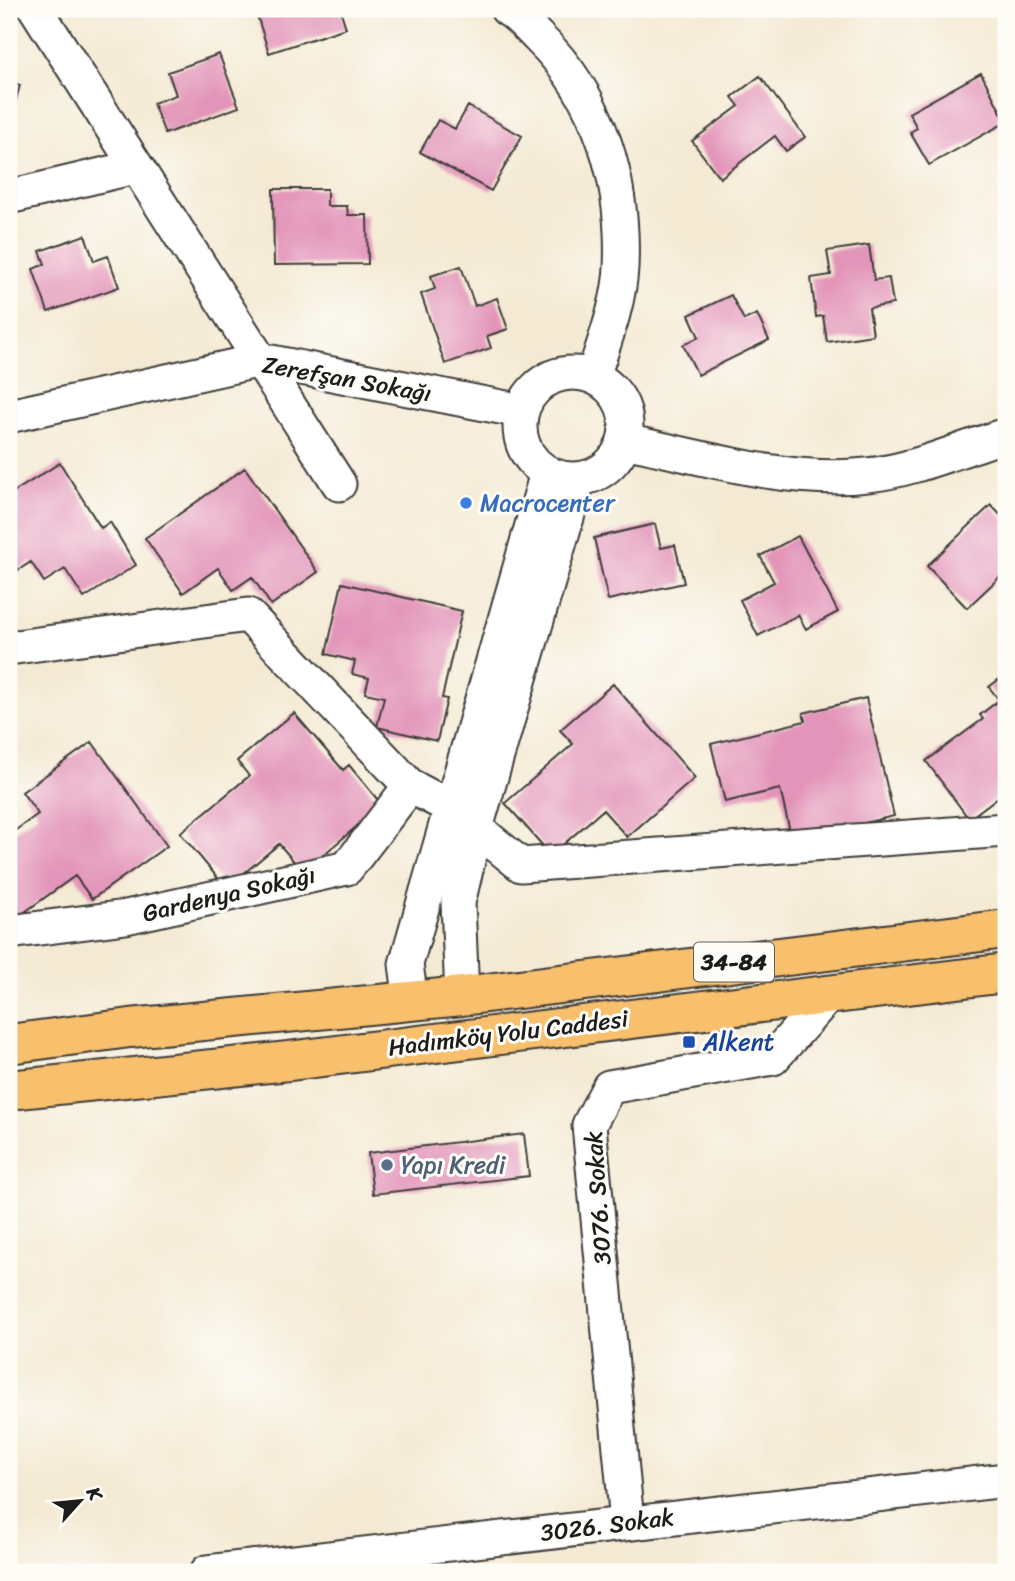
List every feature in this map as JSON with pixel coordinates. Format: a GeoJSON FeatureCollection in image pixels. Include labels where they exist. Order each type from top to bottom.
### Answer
{"type":"FeatureCollection","features":[{"type":"Feature","properties":{"kind":"main road","name":"Hadımköy Yolu Caddesi"},"geometry":{"type":"LineString","coordinates":[[9,1044],[130,1028],[420,1013],[461,996],[1006,929]]}},
{"type":"Feature","properties":{"kind":"main road","name":"Hadımköy Yolu Caddesi"},"geometry":{"type":"LineString","coordinates":[[9,1090],[289,1061],[1006,974]]}},
{"type":"Feature","properties":{"kind":"main road"},"geometry":{"type":"LineString","coordinates":[[289,1061],[337,1039],[420,1013],[454,1035],[471,1037]]}},
{"type":"Feature","properties":{"kind":"street"},"geometry":{"type":"LineString","coordinates":[[36,9],[339,484]]}},
{"type":"Feature","properties":{"kind":"street"},"geometry":{"type":"LineString","coordinates":[[511,10],[556,54],[586,96],[606,144],[618,195],[621,269],[615,305],[593,377]]}},
{"type":"Feature","properties":{"kind":"street"},"geometry":{"type":"LineString","coordinates":[[9,197],[135,167]]}},
{"type":"Feature","properties":{"kind":"street","name":"Zerefşan Sokağı"},"geometry":{"type":"LineString","coordinates":[[9,416],[261,360],[521,411]]}},
{"type":"Feature","properties":{"kind":"street"},"geometry":{"type":"LineString","coordinates":[[572,372],[593,377],[615,394],[623,408],[626,425],[624,441],[618,456],[607,468],[562,477],[533,462],[523,446],[519,429],[521,411],[528,395],[540,383],[555,375],[572,372]]}},
{"type":"Feature","properties":{"kind":"street"},"geometry":{"type":"LineString","coordinates":[[624,441],[792,474],[870,475],[1006,435]]}},
{"type":"Feature","properties":{"kind":"street"},"geometry":{"type":"LineString","coordinates":[[905,466],[1006,451]]}},
{"type":"Feature","properties":{"kind":"street"},"geometry":{"type":"LineString","coordinates":[[420,1013],[406,964],[450,807],[562,477]]}},
{"type":"Feature","properties":{"kind":"street"},"geometry":{"type":"LineString","coordinates":[[461,996],[458,903],[562,477]]}},
{"type":"Feature","properties":{"kind":"street"},"geometry":{"type":"LineString","coordinates":[[9,648],[248,615],[410,786],[450,807],[521,865],[1006,830]]}},
{"type":"Feature","properties":{"kind":"street","name":"Gardenya Sokağı"},"geometry":{"type":"LineString","coordinates":[[9,932],[126,917],[347,868],[410,786]]}},
{"type":"Feature","properties":{"kind":"street","name":"3076. Sokak"},"geometry":{"type":"LineString","coordinates":[[627,1522],[589,1125],[608,1087],[773,1058],[829,995]]}},
{"type":"Feature","properties":{"kind":"street","name":"3026. Sokak"},"geometry":{"type":"LineString","coordinates":[[207,1572],[262,1569],[627,1522],[1006,1480]]}},
{"type":"Feature","properties":{"kind":"building"},"geometry":{"type":"Polygon","coordinates":[[[255,9],[340,9],[346,28],[269,53],[255,9]]]}},
{"type":"Feature","properties":{"kind":"building"},"geometry":{"type":"Polygon","coordinates":[[[219,54],[239,107],[165,134],[153,103],[176,95],[168,72],[219,54]]]}},
{"type":"Feature","properties":{"kind":"building"},"geometry":{"type":"Polygon","coordinates":[[[981,73],[1006,122],[929,165],[910,132],[917,128],[909,113],[981,73]]]}},
{"type":"Feature","properties":{"kind":"building"},"geometry":{"type":"Polygon","coordinates":[[[760,76],[805,137],[786,151],[775,136],[720,178],[692,141],[739,106],[732,97],[760,76]]]}},
{"type":"Feature","properties":{"kind":"building"},"geometry":{"type":"Polygon","coordinates":[[[9,82],[20,85],[10,122],[9,122],[9,82]]]}},
{"type":"Feature","properties":{"kind":"building"},"geometry":{"type":"Polygon","coordinates":[[[468,106],[522,136],[491,191],[420,152],[438,120],[455,129],[468,106]]]}},
{"type":"Feature","properties":{"kind":"building"},"geometry":{"type":"Polygon","coordinates":[[[273,189],[327,189],[327,206],[347,206],[348,215],[367,215],[368,264],[274,265],[273,189]]]}},
{"type":"Feature","properties":{"kind":"building"},"geometry":{"type":"Polygon","coordinates":[[[85,235],[94,261],[108,256],[119,287],[48,312],[33,269],[45,264],[40,251],[85,235]]]}},
{"type":"Feature","properties":{"kind":"building"},"geometry":{"type":"Polygon","coordinates":[[[869,245],[874,280],[889,278],[893,304],[869,308],[873,335],[827,342],[823,316],[816,317],[811,278],[831,275],[827,251],[869,245]]]}},
{"type":"Feature","properties":{"kind":"building"},"geometry":{"type":"Polygon","coordinates":[[[461,266],[475,306],[497,298],[508,329],[487,336],[491,348],[445,364],[421,294],[435,289],[431,276],[461,266]]]}},
{"type":"Feature","properties":{"kind":"building"},"geometry":{"type":"Polygon","coordinates":[[[731,295],[744,320],[757,314],[769,340],[698,375],[683,345],[699,337],[689,315],[731,295]]]}},
{"type":"Feature","properties":{"kind":"building"},"geometry":{"type":"Polygon","coordinates":[[[60,463],[101,528],[110,522],[136,565],[84,598],[65,569],[44,582],[31,562],[9,576],[9,495],[60,463]]]}},
{"type":"Feature","properties":{"kind":"building"},"geometry":{"type":"Polygon","coordinates":[[[245,468],[318,572],[271,605],[252,577],[233,590],[218,568],[183,593],[145,538],[245,468]]]}},
{"type":"Feature","properties":{"kind":"building"},"geometry":{"type":"Polygon","coordinates":[[[991,505],[1006,521],[1006,576],[1004,573],[967,608],[927,566],[991,505]]]}},
{"type":"Feature","properties":{"kind":"building"},"geometry":{"type":"Polygon","coordinates":[[[655,524],[661,548],[675,545],[684,583],[608,600],[594,538],[655,524]]]}},
{"type":"Feature","properties":{"kind":"building"},"geometry":{"type":"Polygon","coordinates":[[[798,536],[838,612],[806,629],[798,615],[758,636],[740,600],[774,582],[760,556],[798,536]]]}},
{"type":"Feature","properties":{"kind":"building"},"geometry":{"type":"Polygon","coordinates":[[[342,583],[462,611],[442,698],[447,699],[437,741],[377,727],[384,697],[365,693],[369,678],[352,674],[355,661],[326,654],[342,583]]]}},
{"type":"Feature","properties":{"kind":"building"},"geometry":{"type":"Polygon","coordinates":[[[1006,674],[1006,791],[969,819],[926,761],[983,719],[980,715],[999,700],[989,687],[1006,674]]]}},
{"type":"Feature","properties":{"kind":"building"},"geometry":{"type":"Polygon","coordinates":[[[613,684],[695,778],[627,837],[603,810],[551,855],[505,803],[573,744],[560,730],[613,684]]]}},
{"type":"Feature","properties":{"kind":"building"},"geometry":{"type":"Polygon","coordinates":[[[866,698],[894,816],[792,840],[780,789],[725,802],[711,744],[805,721],[803,713],[866,698]]]}},
{"type":"Feature","properties":{"kind":"building"},"geometry":{"type":"Polygon","coordinates":[[[294,713],[343,770],[349,765],[382,805],[303,872],[279,844],[226,888],[180,833],[249,776],[237,761],[294,713]]]}},
{"type":"Feature","properties":{"kind":"building"},"geometry":{"type":"Polygon","coordinates":[[[92,742],[167,846],[92,899],[75,876],[15,919],[9,910],[9,835],[38,814],[22,792],[92,742]]]}},
{"type":"Feature","properties":{"kind":"building"},"geometry":{"type":"Polygon","coordinates":[[[524,1134],[529,1176],[373,1194],[368,1153],[524,1134]]]}},
{"type":"Feature","properties":{"kind":"place","name":"Macrocenter"},"geometry":{"type":"Point","coordinates":[466,503]}},
{"type":"Feature","properties":{"kind":"place","name":"Alkent"},"geometry":{"type":"Point","coordinates":[689,1042]}},
{"type":"Feature","properties":{"kind":"place","name":"Yapı Kredi"},"geometry":{"type":"Point","coordinates":[387,1165]}}]}
